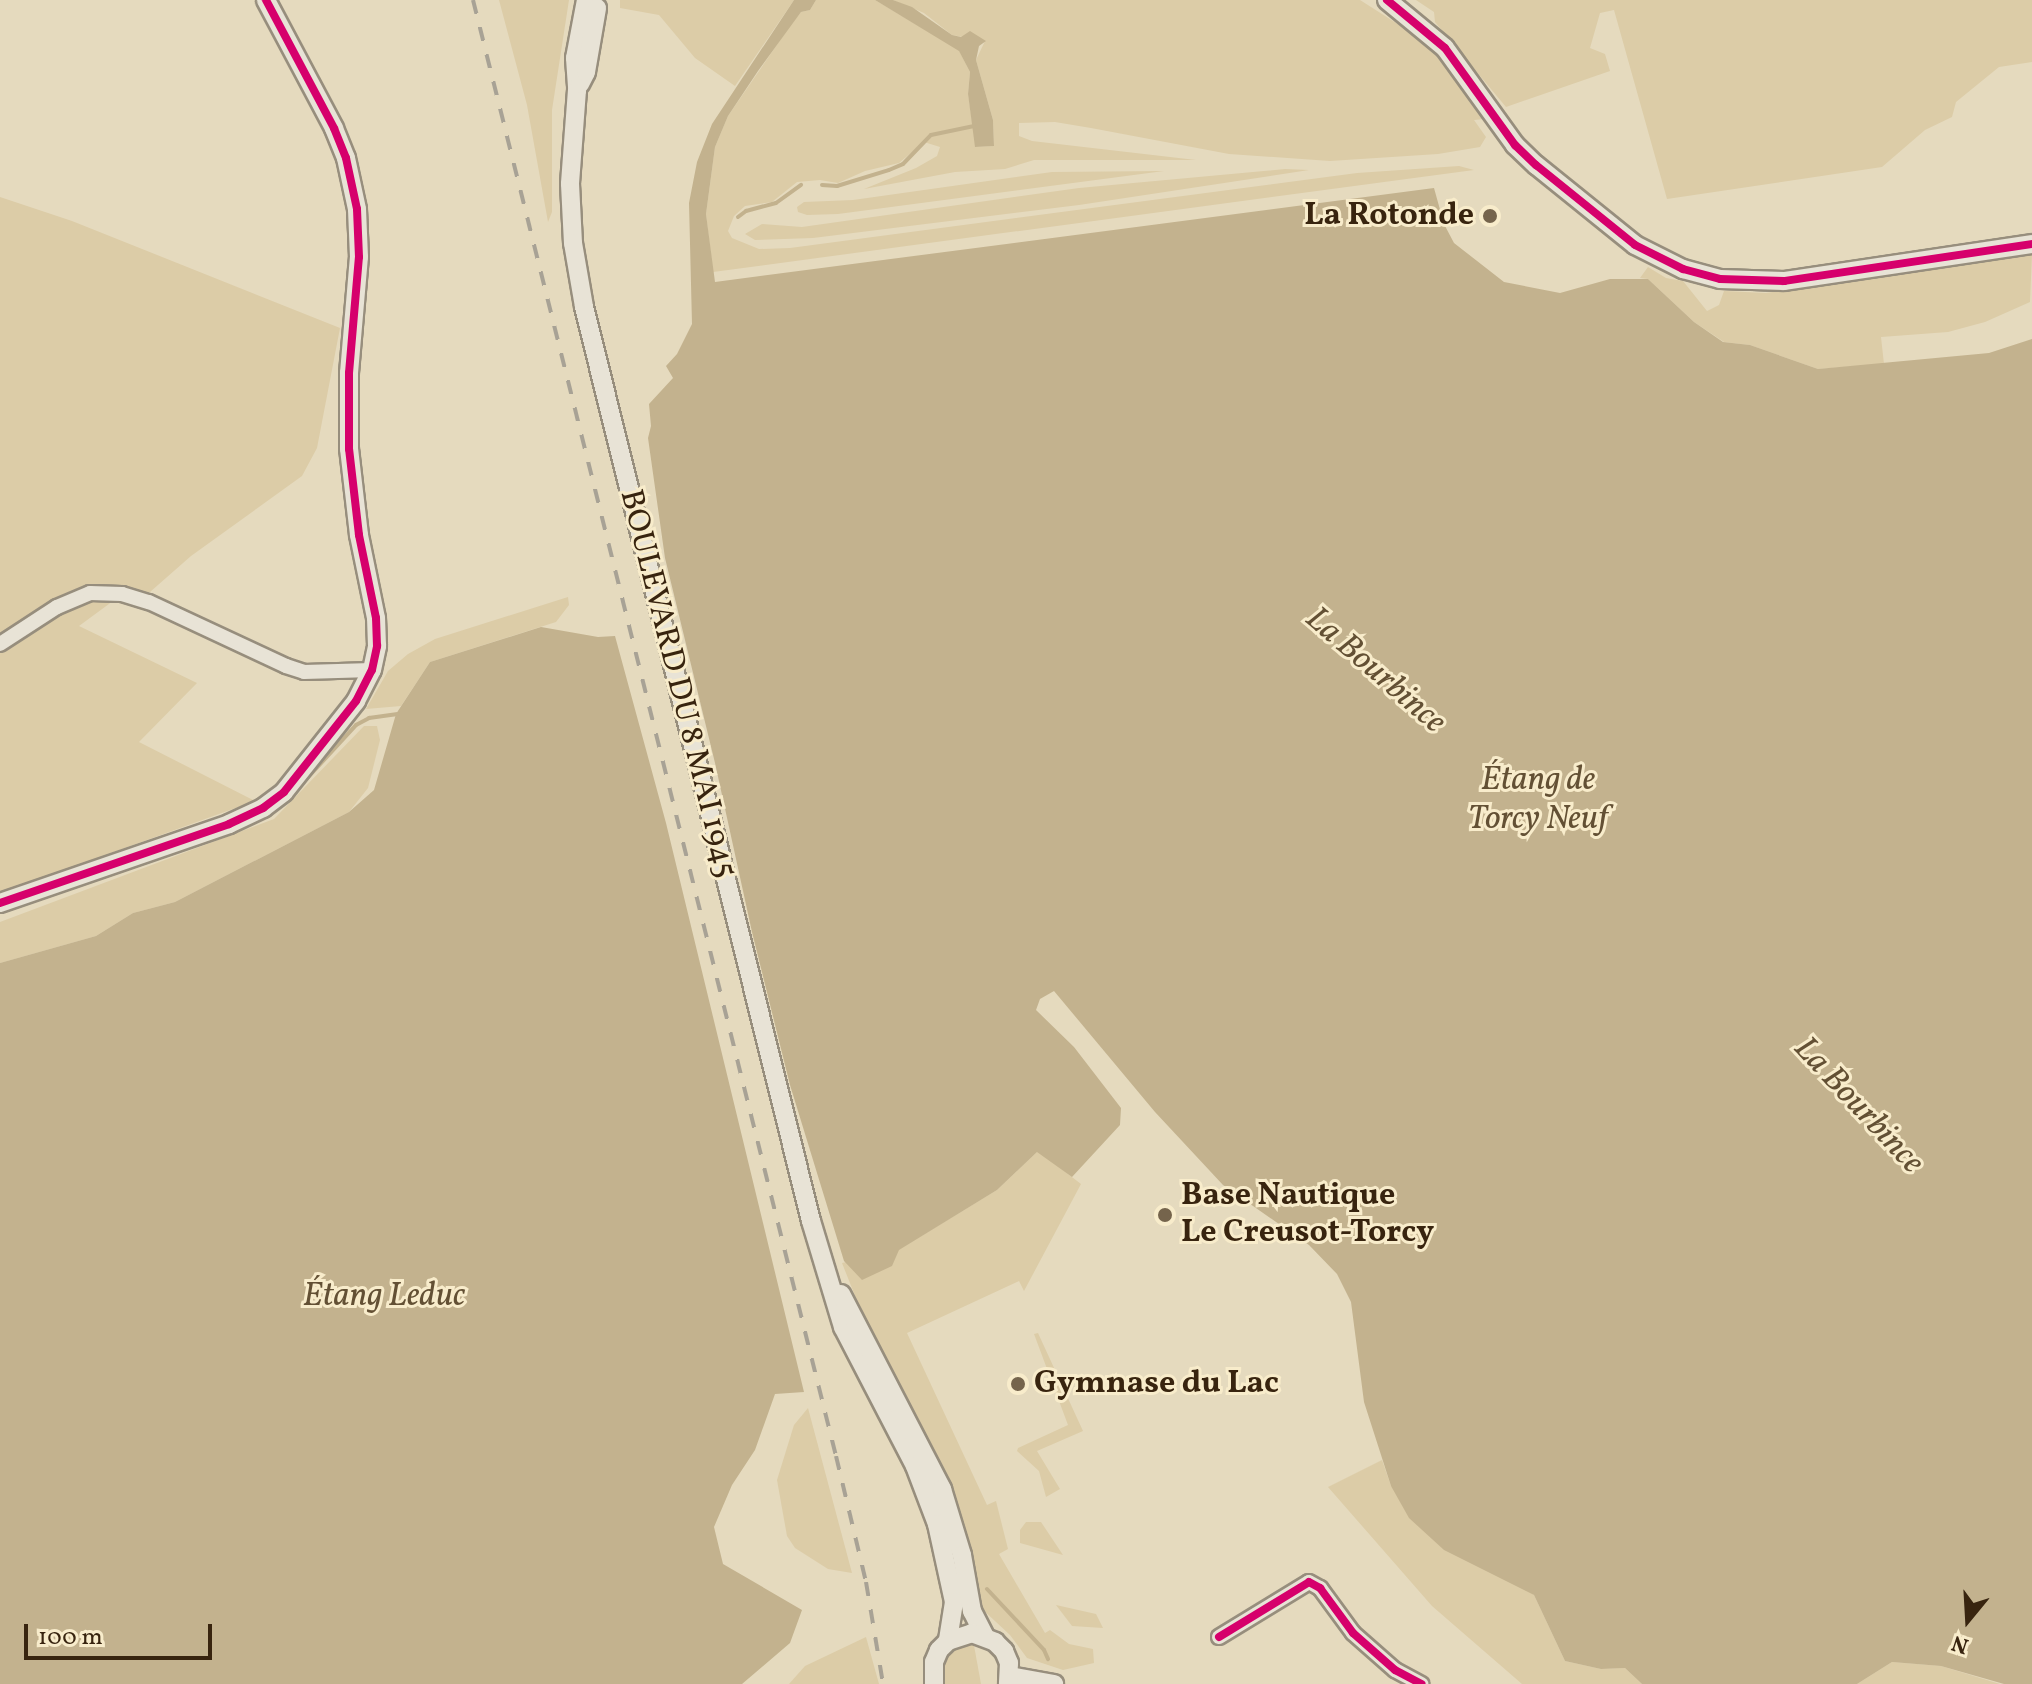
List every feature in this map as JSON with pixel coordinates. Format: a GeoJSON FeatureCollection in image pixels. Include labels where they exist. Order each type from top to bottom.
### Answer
{"type":"FeatureCollection","features":[{"type":"Feature","properties":{"kind":"main road"},"geometry":{"type":"LineString","coordinates":[[0,903],[229,824],[263,808],[284,792],[338,724],[364,688],[372,670],[376,618],[359,535],[349,449],[349,373],[359,257],[357,209],[346,158],[334,128],[266,0]]}},
{"type":"Feature","properties":{"kind":"main road","name":"BOULEVARD DU 8 MAI 1945"},"geometry":{"type":"LineString","coordinates":[[586,0],[575,58],[577,90],[570,184],[577,277],[803,1191],[843,1327],[915,1466],[937,1524],[954,1602],[948,1641],[934,1662],[934,1684]]}},
{"type":"Feature","properties":{"kind":"main road","name":"BOULEVARD DU 8 MAI 1945"},"geometry":{"type":"LineString","coordinates":[[577,90],[586,72],[598,0]]}},
{"type":"Feature","properties":{"kind":"main road"},"geometry":{"type":"LineString","coordinates":[[1387,0],[1445,48],[1515,145],[1536,165],[1635,245],[1683,269],[1720,279],[1784,281],[2032,244]]}},
{"type":"Feature","properties":{"kind":"main road","name":"BOULEVARD DU 8 MAI 1945"},"geometry":{"type":"LineString","coordinates":[[828,1272],[942,1489],[962,1555],[972,1611],[984,1635],[1004,1651],[1009,1680]]}},
{"type":"Feature","properties":{"kind":"main road"},"geometry":{"type":"LineString","coordinates":[[948,1641],[972,1633],[984,1635]]}},
{"type":"Feature","properties":{"kind":"main road"},"geometry":{"type":"LineString","coordinates":[[1009,1680],[1054,1684]]}},
{"type":"Feature","properties":{"kind":"street"},"geometry":{"type":"LineString","coordinates":[[0,644],[57,607],[90,593],[122,594],[149,602],[304,672],[372,670]]}},
{"type":"Feature","properties":{"kind":"street"},"geometry":{"type":"LineString","coordinates":[[1219,1637],[1309,1582],[1320,1588],[1353,1633],[1395,1670],[1421,1684]]}},
{"type":"Feature","properties":{"kind":"shaded area"},"geometry":{"type":"Polygon","coordinates":[[[499,0],[569,0],[552,110],[552,212],[548,222],[527,105],[499,0]]]}},
{"type":"Feature","properties":{"kind":"shaded area"},"geometry":{"type":"Polygon","coordinates":[[[620,0],[794,0],[735,86],[695,58],[659,15],[620,8],[620,0]]]}},
{"type":"Feature","properties":{"kind":"shaded area"},"geometry":{"type":"Polygon","coordinates":[[[816,0],[875,0],[959,50],[970,72],[968,94],[976,147],[994,146],[993,120],[976,60],[985,41],[952,35],[924,13],[893,0],[1360,0],[1426,42],[1485,119],[1474,120],[1486,137],[1480,147],[1438,154],[1330,161],[1229,154],[1055,122],[1019,123],[1019,136],[1032,141],[1196,160],[1034,160],[1005,169],[955,172],[864,189],[937,156],[940,147],[924,142],[899,163],[865,171],[838,183],[820,180],[797,182],[772,202],[745,206],[734,216],[728,231],[732,238],[759,249],[790,248],[1357,173],[1459,166],[1474,170],[713,272],[706,214],[715,147],[728,116],[792,23],[801,12],[810,10],[816,0]]]}},
{"type":"Feature","properties":{"kind":"shaded area"},"geometry":{"type":"Polygon","coordinates":[[[1416,0],[2032,0],[2032,62],[1999,67],[1956,102],[1952,117],[1925,130],[1882,167],[1667,199],[1614,10],[1600,13],[1590,48],[1605,54],[1610,71],[1506,107],[1435,22],[1434,12],[1416,0]]]}},
{"type":"Feature","properties":{"kind":"shaded area"},"geometry":{"type":"Polygon","coordinates":[[[1285,169],[1309,170],[1079,205],[813,238],[755,240],[745,234],[762,224],[802,227],[1079,188],[1285,169]]]}},
{"type":"Feature","properties":{"kind":"shaded area"},"geometry":{"type":"Polygon","coordinates":[[[1164,171],[838,214],[807,215],[798,212],[797,207],[804,202],[853,200],[1052,172],[1164,171]]]}},
{"type":"Feature","properties":{"kind":"shaded area"},"geometry":{"type":"Polygon","coordinates":[[[0,197],[72,221],[340,328],[317,448],[302,476],[191,556],[150,592],[113,601],[79,626],[197,683],[139,742],[255,801],[0,893],[0,197]]]}},
{"type":"Feature","properties":{"kind":"shaded area"},"geometry":{"type":"Polygon","coordinates":[[[2032,253],[2030,302],[1985,322],[1948,332],[1881,337],[1884,364],[1818,369],[1750,345],[1724,342],[1694,322],[1648,279],[1640,278],[1648,267],[1666,278],[1683,281],[1707,311],[1719,305],[1724,291],[1766,293],[2032,253]]]}},
{"type":"Feature","properties":{"kind":"shaded area"},"geometry":{"type":"Polygon","coordinates":[[[568,597],[569,605],[556,622],[430,662],[401,706],[366,709],[388,671],[408,654],[435,639],[568,597]]]}},
{"type":"Feature","properties":{"kind":"shaded area"},"geometry":{"type":"Polygon","coordinates":[[[364,726],[377,726],[380,740],[368,788],[349,812],[175,902],[133,913],[96,936],[0,963],[0,922],[274,819],[364,726]]]}},
{"type":"Feature","properties":{"kind":"shaded area"},"geometry":{"type":"Polygon","coordinates":[[[1038,1151],[1081,1184],[1024,1291],[1019,1281],[907,1333],[987,1505],[996,1501],[1008,1549],[999,1554],[1045,1633],[1050,1630],[1069,1644],[1093,1649],[1094,1663],[1063,1670],[1027,1658],[1010,1635],[981,1608],[955,1496],[869,1331],[842,1263],[898,1250],[997,1190],[1038,1151]]]}},
{"type":"Feature","properties":{"kind":"shaded area"},"geometry":{"type":"Polygon","coordinates":[[[1038,1333],[1083,1431],[1037,1451],[1060,1489],[1046,1497],[1039,1471],[1017,1451],[1068,1425],[1034,1334],[1038,1333]]]}},
{"type":"Feature","properties":{"kind":"shaded area"},"geometry":{"type":"Polygon","coordinates":[[[808,1408],[852,1573],[828,1569],[795,1548],[787,1536],[777,1480],[794,1425],[808,1408]]]}},
{"type":"Feature","properties":{"kind":"shaded area"},"geometry":{"type":"Polygon","coordinates":[[[1382,1460],[1391,1486],[1534,1595],[1565,1661],[1601,1669],[1625,1668],[1642,1684],[1522,1684],[1432,1606],[1328,1487],[1382,1460]]]}},
{"type":"Feature","properties":{"kind":"shaded area"},"geometry":{"type":"Polygon","coordinates":[[[1026,1522],[1041,1522],[1063,1555],[1020,1543],[1020,1530],[1026,1522]]]}},
{"type":"Feature","properties":{"kind":"shaded area"},"geometry":{"type":"Polygon","coordinates":[[[1056,1605],[1096,1614],[1103,1628],[1072,1626],[1056,1605]]]}},
{"type":"Feature","properties":{"kind":"shaded area"},"geometry":{"type":"Polygon","coordinates":[[[866,1637],[879,1684],[789,1684],[805,1666],[866,1637]]]}},
{"type":"Feature","properties":{"kind":"shaded area"},"geometry":{"type":"Polygon","coordinates":[[[973,1640],[981,1684],[945,1684],[942,1668],[949,1651],[973,1640]]]}},
{"type":"Feature","properties":{"kind":"shaded area"},"geometry":{"type":"Polygon","coordinates":[[[1892,1662],[1941,1666],[2000,1684],[1857,1684],[1892,1662]]]}},
{"type":"Feature","properties":{"kind":"water","name":"Étang de Torcy Neuf"},"geometry":{"type":"Polygon","coordinates":[[[794,0],[816,0],[810,10],[801,12],[758,71],[728,116],[715,147],[706,214],[715,282],[1434,188],[1444,224],[1454,243],[1504,282],[1560,293],[1610,279],[1648,279],[1694,322],[1723,342],[1750,345],[1818,369],[1989,353],[2032,339],[2032,1684],[2004,1684],[1941,1666],[1892,1662],[1857,1684],[1642,1684],[1625,1668],[1601,1669],[1565,1661],[1534,1595],[1444,1550],[1409,1518],[1391,1486],[1364,1402],[1351,1302],[1337,1274],[1309,1245],[1223,1185],[1155,1112],[1054,991],[1040,999],[1036,1010],[1074,1047],[1121,1108],[1120,1125],[1072,1177],[1037,1152],[997,1190],[899,1250],[892,1266],[862,1280],[844,1261],[790,1085],[752,932],[665,558],[648,438],[651,426],[649,404],[673,378],[666,366],[677,354],[692,324],[689,203],[697,162],[712,124],[794,0]]]}},
{"type":"Feature","properties":{"kind":"water"},"geometry":{"type":"Polygon","coordinates":[[[875,0],[893,0],[912,7],[952,35],[961,37],[970,31],[986,41],[979,46],[976,60],[993,120],[994,146],[975,147],[968,94],[970,72],[959,51],[875,0]]]}},
{"type":"Feature","properties":{"kind":"water","name":"Étang Leduc"},"geometry":{"type":"Polygon","coordinates":[[[541,627],[598,637],[615,636],[666,823],[804,1392],[775,1394],[755,1450],[732,1485],[714,1527],[723,1564],[802,1610],[790,1643],[742,1684],[0,1684],[0,963],[96,936],[133,913],[175,902],[349,812],[374,790],[396,714],[430,662],[541,627]]]}},
{"type":"Feature","properties":{"kind":"waterway"},"geometry":{"type":"LineString","coordinates":[[822,185],[837,186],[889,170],[903,164],[931,135],[974,126]]}},
{"type":"Feature","properties":{"kind":"waterway"},"geometry":{"type":"LineString","coordinates":[[738,217],[746,211],[776,203],[801,185]]}},
{"type":"Feature","properties":{"kind":"waterway"},"geometry":{"type":"LineString","coordinates":[[300,786],[356,725],[369,718],[398,714]]}},
{"type":"Feature","properties":{"kind":"waterway"},"geometry":{"type":"LineString","coordinates":[[987,1589],[1044,1650],[1048,1659]]}},
{"type":"Feature","properties":{"kind":"railway"},"geometry":{"type":"LineString","coordinates":[[473,0],[836,1456],[866,1582],[883,1684]]}},
{"type":"Feature","properties":{"kind":"cycle path"},"geometry":{"type":"LineString","coordinates":[[0,903],[229,824],[263,808],[284,792],[356,701],[372,670],[377,646],[376,618],[359,535],[349,449],[349,373],[359,257],[357,209],[346,158],[334,128],[266,0]]}},
{"type":"Feature","properties":{"kind":"cycle path"},"geometry":{"type":"LineString","coordinates":[[1387,0],[1445,48],[1515,145],[1536,165],[1635,245],[1683,269],[1720,279],[1784,281],[2032,244]]}},
{"type":"Feature","properties":{"kind":"cycle path"},"geometry":{"type":"LineString","coordinates":[[1219,1637],[1309,1582],[1320,1588],[1353,1633],[1395,1670],[1421,1684]]}},
{"type":"Feature","properties":{"kind":"place","name":"La Rotonde"},"geometry":{"type":"Point","coordinates":[1490,216]}},
{"type":"Feature","properties":{"kind":"place","name":"Base Nautique Le Creusot-Torcy"},"geometry":{"type":"Point","coordinates":[1165,1215]}},
{"type":"Feature","properties":{"kind":"place","name":"Gymnase du Lac"},"geometry":{"type":"Point","coordinates":[1018,1384]}},
{"type":"Feature","properties":{"kind":"water label","name":"La Bourbince"},"geometry":{"type":"Point","coordinates":[1375,671]}},
{"type":"Feature","properties":{"kind":"water label","name":"La Bourbince"},"geometry":{"type":"Point","coordinates":[1858,1106]}}]}
